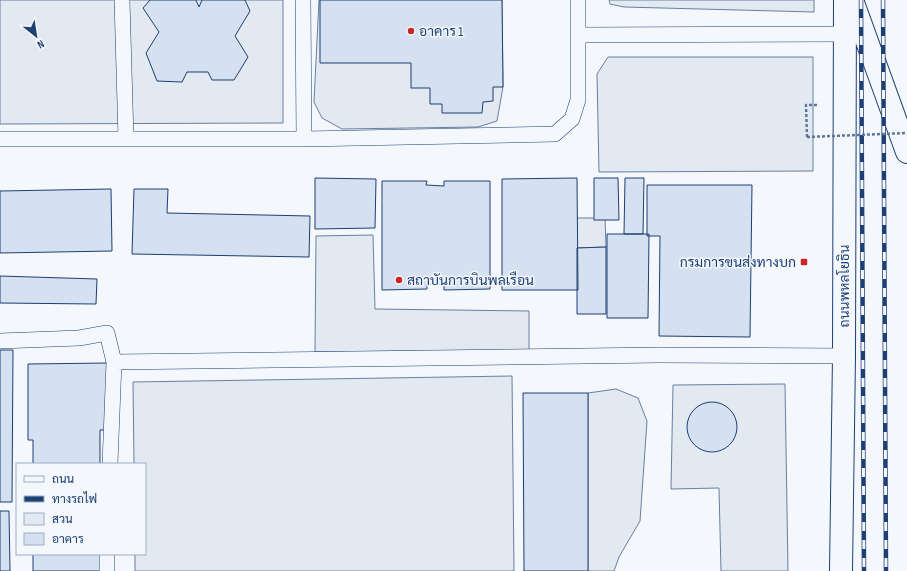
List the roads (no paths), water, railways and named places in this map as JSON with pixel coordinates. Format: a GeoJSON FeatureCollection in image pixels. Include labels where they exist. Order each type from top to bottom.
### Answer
{"type":"FeatureCollection","features":[{"type":"Feature","properties":{"kind":"main road","name":"ถนนพหลโยธิน"},"geometry":{"type":"LineString","coordinates":[[841,571],[844,356],[845,0]]}},
{"type":"Feature","properties":{"kind":"main road"},"geometry":{"type":"LineString","coordinates":[[852,0],[907,152]]}},
{"type":"Feature","properties":{"kind":"lane"},"geometry":{"type":"LineString","coordinates":[[122,0],[126,139]]}},
{"type":"Feature","properties":{"kind":"lane"},"geometry":{"type":"LineString","coordinates":[[303,0],[304,139]]}},
{"type":"Feature","properties":{"kind":"lane"},"geometry":{"type":"LineString","coordinates":[[0,139],[304,139],[556,134],[572,119],[578,100],[578,0]]}},
{"type":"Feature","properties":{"kind":"lane"},"geometry":{"type":"LineString","coordinates":[[578,35],[845,34]]}},
{"type":"Feature","properties":{"kind":"lane"},"geometry":{"type":"LineString","coordinates":[[0,341],[79,338],[107,333],[114,362],[110,463]]}},
{"type":"Feature","properties":{"kind":"lane"},"geometry":{"type":"LineString","coordinates":[[114,362],[659,355],[844,356]]}},
{"type":"Feature","properties":{"kind":"lane"},"geometry":{"type":"LineString","coordinates":[[107,555],[107,571]]}},
{"type":"Feature","properties":{"kind":"railway"},"geometry":{"type":"LineString","coordinates":[[861,0],[864,571]]}},
{"type":"Feature","properties":{"kind":"railway"},"geometry":{"type":"LineString","coordinates":[[883,0],[886,571]]}},
{"type":"Feature","properties":{"kind":"place","name":"อาคาร 1"},"geometry":{"type":"Point","coordinates":[411,31]}},
{"type":"Feature","properties":{"kind":"place","name":"กรมการขนส่งทางบก"},"geometry":{"type":"Point","coordinates":[804,262]}},
{"type":"Feature","properties":{"kind":"place","name":"สถาบันการบินพลเรือน"},"geometry":{"type":"Point","coordinates":[399,280]}}]}
